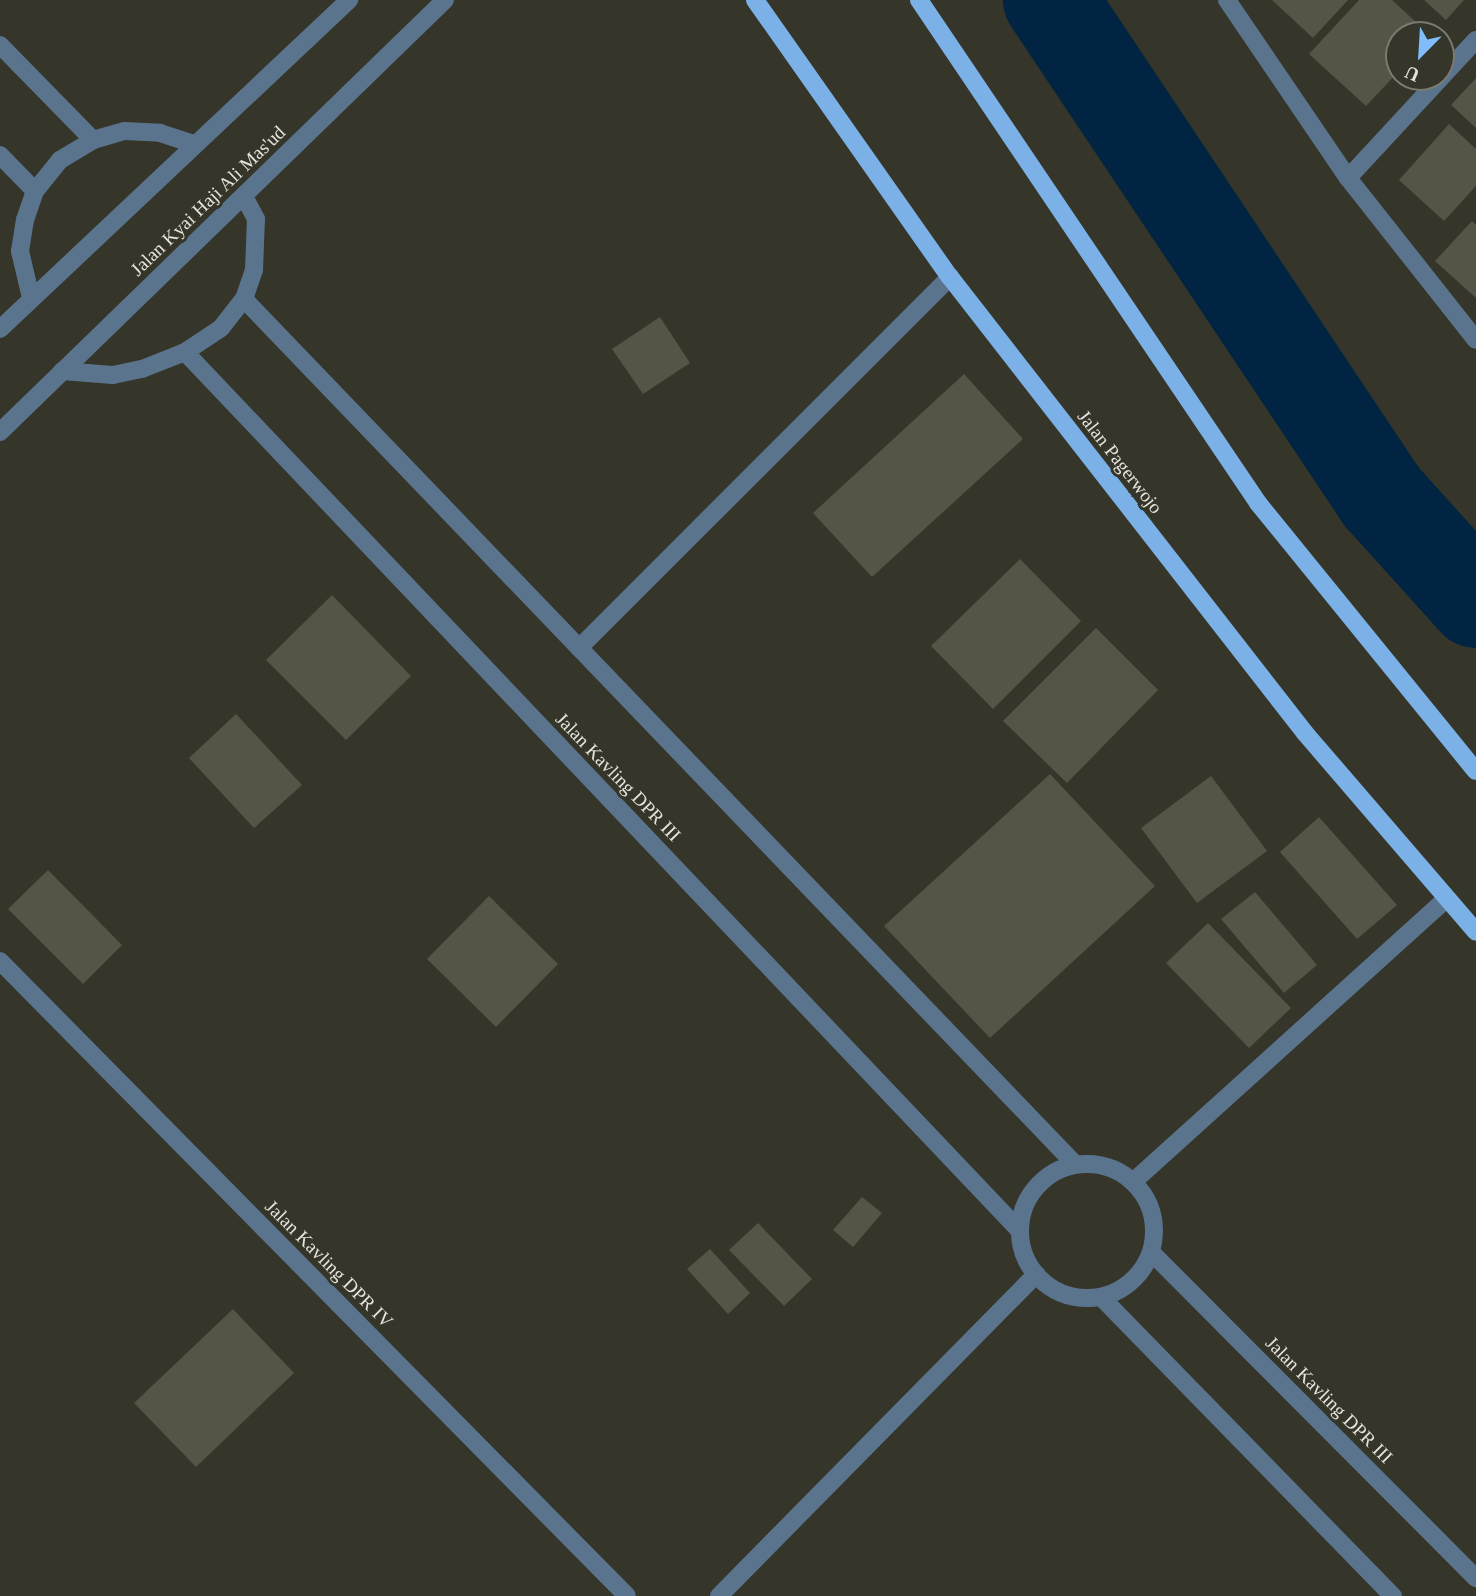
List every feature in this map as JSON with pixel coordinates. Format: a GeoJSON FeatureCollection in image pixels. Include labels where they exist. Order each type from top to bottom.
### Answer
{"type":"FeatureCollection","features":[{"type":"Feature","properties":{"kind":"main road","name":"Jalan Pagerwojo"},"geometry":{"type":"LineString","coordinates":[[755,0],[950,277],[1305,733],[1476,932]]}},
{"type":"Feature","properties":{"kind":"main road"},"geometry":{"type":"LineString","coordinates":[[919,0],[1258,503],[1476,771]]}},
{"type":"Feature","properties":{"kind":"street"},"geometry":{"type":"LineString","coordinates":[[0,329],[193,144],[349,0]]}},
{"type":"Feature","properties":{"kind":"street","name":"Jalan Kyai Haji Ali Mas'ud"},"geometry":{"type":"LineString","coordinates":[[0,432],[445,0]]}},
{"type":"Feature","properties":{"kind":"street"},"geometry":{"type":"LineString","coordinates":[[1227,0],[1348,178],[1476,341]]}},
{"type":"Feature","properties":{"kind":"street"},"geometry":{"type":"LineString","coordinates":[[1348,178],[1476,40]]}},
{"type":"Feature","properties":{"kind":"street"},"geometry":{"type":"LineString","coordinates":[[0,45],[93,140]]}},
{"type":"Feature","properties":{"kind":"street"},"geometry":{"type":"LineString","coordinates":[[31,298],[20,251],[35,191],[60,160],[93,140],[125,131],[160,133],[193,144]]}},
{"type":"Feature","properties":{"kind":"street"},"geometry":{"type":"LineString","coordinates":[[0,155],[35,191]]}},
{"type":"Feature","properties":{"kind":"street"},"geometry":{"type":"LineString","coordinates":[[62,371],[113,375],[142,369],[186,352],[221,328],[244,299],[259,241],[256,219],[244,196]]}},
{"type":"Feature","properties":{"kind":"street"},"geometry":{"type":"LineString","coordinates":[[579,648],[950,277]]}},
{"type":"Feature","properties":{"kind":"street"},"geometry":{"type":"LineString","coordinates":[[244,299],[1075,1164]]}},
{"type":"Feature","properties":{"kind":"street","name":"Jalan Kavling DPR III"},"geometry":{"type":"LineString","coordinates":[[186,352],[1019,1230]]}},
{"type":"Feature","properties":{"kind":"street"},"geometry":{"type":"LineString","coordinates":[[1133,1181],[1446,899]]}},
{"type":"Feature","properties":{"kind":"street","name":"Jalan Kavling DPR IV"},"geometry":{"type":"LineString","coordinates":[[0,961],[627,1596]]}},
{"type":"Feature","properties":{"kind":"street"},"geometry":{"type":"LineString","coordinates":[[1075,1164],[1106,1165],[1133,1181],[1151,1206],[1155,1229],[1152,1253],[1141,1273],[1123,1289],[1101,1297],[1078,1298],[1054,1290],[1036,1274],[1023,1254],[1019,1230],[1023,1207],[1035,1187],[1053,1172],[1075,1164]]}},
{"type":"Feature","properties":{"kind":"street","name":"Jalan Kavling DPR III"},"geometry":{"type":"LineString","coordinates":[[1152,1253],[1476,1578]]}},
{"type":"Feature","properties":{"kind":"street"},"geometry":{"type":"LineString","coordinates":[[719,1596],[1036,1274]]}},
{"type":"Feature","properties":{"kind":"street"},"geometry":{"type":"LineString","coordinates":[[1101,1297],[1393,1596]]}},
{"type":"Feature","properties":{"kind":"building"},"geometry":{"type":"Polygon","coordinates":[[[1272,0],[1348,0],[1313,38],[1272,0]]]}},
{"type":"Feature","properties":{"kind":"building"},"geometry":{"type":"Polygon","coordinates":[[[1359,0],[1392,0],[1415,21],[1385,21],[1385,86],[1366,106],[1309,54],[1359,0]]]}},
{"type":"Feature","properties":{"kind":"building"},"geometry":{"type":"Polygon","coordinates":[[[1424,0],[1464,0],[1446,20],[1424,0]]]}},
{"type":"Feature","properties":{"kind":"building"},"geometry":{"type":"Polygon","coordinates":[[[1476,78],[1476,128],[1451,105],[1476,78]]]}},
{"type":"Feature","properties":{"kind":"building"},"geometry":{"type":"Polygon","coordinates":[[[1449,124],[1476,149],[1476,186],[1444,221],[1399,180],[1449,124]]]}},
{"type":"Feature","properties":{"kind":"building"},"geometry":{"type":"Polygon","coordinates":[[[1472,221],[1476,225],[1476,298],[1435,261],[1472,221]]]}},
{"type":"Feature","properties":{"kind":"building"},"geometry":{"type":"Polygon","coordinates":[[[660,317],[690,363],[643,394],[612,349],[660,317]]]}},
{"type":"Feature","properties":{"kind":"building"},"geometry":{"type":"Polygon","coordinates":[[[964,374],[1023,439],[872,577],[813,513],[964,374]]]}},
{"type":"Feature","properties":{"kind":"building"},"geometry":{"type":"Polygon","coordinates":[[[1020,559],[1081,621],[993,709],[931,646],[1020,559]]]}},
{"type":"Feature","properties":{"kind":"building"},"geometry":{"type":"Polygon","coordinates":[[[332,595],[411,676],[346,740],[266,660],[332,595]]]}},
{"type":"Feature","properties":{"kind":"building"},"geometry":{"type":"Polygon","coordinates":[[[1096,628],[1158,690],[1067,783],[1003,721],[1096,628]]]}},
{"type":"Feature","properties":{"kind":"building"},"geometry":{"type":"Polygon","coordinates":[[[236,714],[302,785],[254,828],[189,758],[236,714]]]}},
{"type":"Feature","properties":{"kind":"building"},"geometry":{"type":"Polygon","coordinates":[[[1050,774],[1155,886],[990,1038],[884,926],[1050,774]]]}},
{"type":"Feature","properties":{"kind":"building"},"geometry":{"type":"Polygon","coordinates":[[[1211,776],[1267,851],[1197,903],[1141,828],[1211,776]]]}},
{"type":"Feature","properties":{"kind":"building"},"geometry":{"type":"Polygon","coordinates":[[[1319,817],[1397,905],[1357,939],[1280,852],[1319,817]]]}},
{"type":"Feature","properties":{"kind":"building"},"geometry":{"type":"Polygon","coordinates":[[[48,870],[122,945],[83,984],[8,909],[48,870]]]}},
{"type":"Feature","properties":{"kind":"building"},"geometry":{"type":"Polygon","coordinates":[[[1255,892],[1317,965],[1284,993],[1221,919],[1255,892]]]}},
{"type":"Feature","properties":{"kind":"building"},"geometry":{"type":"Polygon","coordinates":[[[489,896],[558,964],[496,1027],[427,959],[489,896]]]}},
{"type":"Feature","properties":{"kind":"building"},"geometry":{"type":"Polygon","coordinates":[[[1208,923],[1291,1008],[1249,1048],[1166,963],[1208,923]]]}},
{"type":"Feature","properties":{"kind":"building"},"geometry":{"type":"Polygon","coordinates":[[[862,1197],[882,1213],[853,1247],[833,1230],[862,1197]]]}},
{"type":"Feature","properties":{"kind":"building"},"geometry":{"type":"Polygon","coordinates":[[[758,1223],[812,1279],[784,1306],[729,1250],[758,1223]]]}},
{"type":"Feature","properties":{"kind":"building"},"geometry":{"type":"Polygon","coordinates":[[[710,1249],[750,1293],[728,1314],[687,1269],[710,1249]]]}},
{"type":"Feature","properties":{"kind":"building"},"geometry":{"type":"Polygon","coordinates":[[[233,1309],[294,1373],[196,1467],[134,1403],[233,1309]]]}},
{"type":"Feature","properties":{"kind":"waterway"},"geometry":{"type":"LineString","coordinates":[[1050,0],[1382,497],[1476,601]]}}]}
